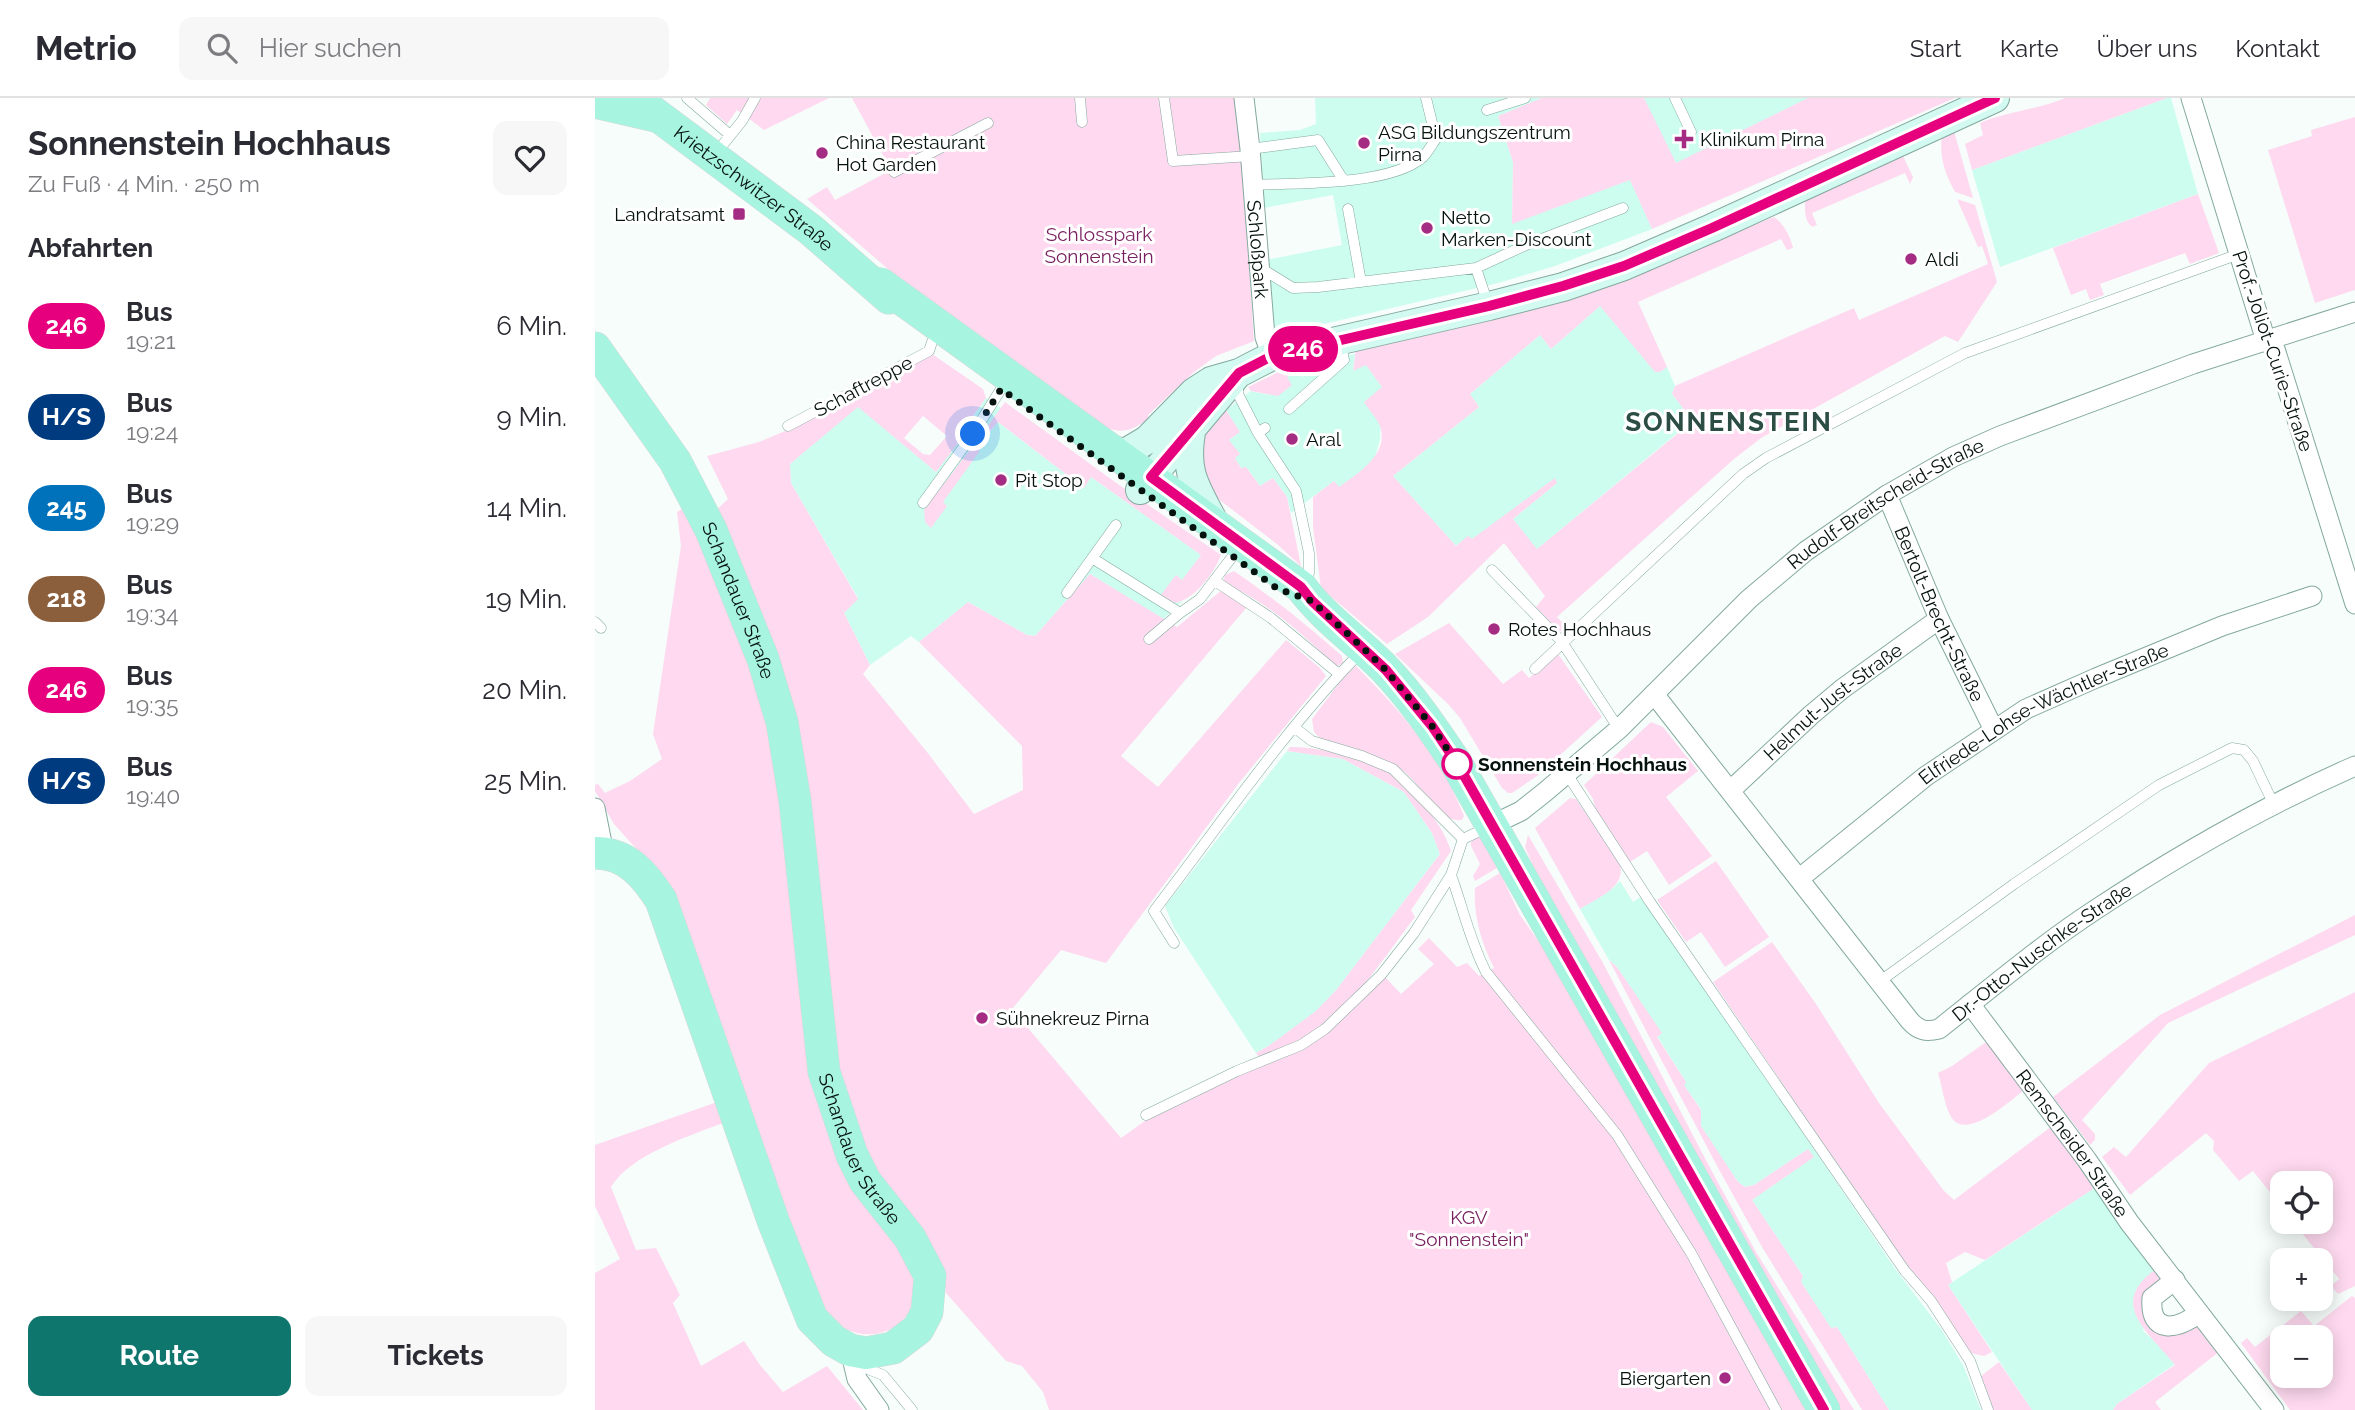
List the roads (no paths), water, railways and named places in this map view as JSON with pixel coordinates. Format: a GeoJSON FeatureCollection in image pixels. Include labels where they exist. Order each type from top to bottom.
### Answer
{"type":"FeatureCollection","features":[{"type":"Feature","properties":{"kind":"main road"},"geometry":{"type":"LineString","coordinates":[[1111,450],[1125,453],[1147,440],[1194,392],[1210,381],[1239,373],[1272,356],[1489,306],[1624,266],[1995,98]]}},
{"type":"Feature","properties":{"kind":"main road"},"geometry":{"type":"LineString","coordinates":[[595,102],[645,107]]}},
{"type":"Feature","properties":{"kind":"main road","name":"Krietzschwitzer Straße"},"geometry":{"type":"LineString","coordinates":[[645,107],[722,146],[811,230],[873,283],[932,342],[1146,484],[1215,524],[1306,594],[1386,670],[1432,726],[1457,763],[1824,1410]]}},
{"type":"Feature","properties":{"kind":"main road","name":"Krietzschwitzer Straße"},"geometry":{"type":"LineString","coordinates":[[873,283],[881,284],[1111,450],[1146,484],[1223,569],[1278,589],[1306,594]]}},
{"type":"Feature","properties":{"kind":"main road","name":"Schandauer Straße"},"geometry":{"type":"LineString","coordinates":[[595,348],[675,461],[711,530],[763,659],[782,722],[795,801],[824,1072],[852,1155],[865,1181],[910,1237],[930,1276],[927,1312],[918,1328],[893,1348],[851,1356]]}},
{"type":"Feature","properties":{"kind":"main road"},"geometry":{"type":"LineString","coordinates":[[1146,484],[1239,373]]}},
{"type":"Feature","properties":{"kind":"main road"},"geometry":{"type":"LineString","coordinates":[[1192,427],[1188,460],[1192,479],[1215,524]]}},
{"type":"Feature","properties":{"kind":"main road"},"geometry":{"type":"LineString","coordinates":[[599,853],[618,857],[632,864],[648,879],[661,900],[775,1223],[812,1319],[851,1356]]}},
{"type":"Feature","properties":{"kind":"street","name":"Schloßpark"},"geometry":{"type":"LineString","coordinates":[[1244,98],[1265,337],[1272,356]]}},
{"type":"Feature","properties":{"kind":"street","name":"Prof.-Joliot-Curie-Straße"},"geometry":{"type":"LineString","coordinates":[[2190,98],[2266,341],[2275,349],[2355,604]]}},
{"type":"Feature","properties":{"kind":"street","name":"Rudolf-Breitscheid-Straße"},"geometry":{"type":"LineString","coordinates":[[1492,825],[1521,811],[1619,729],[1749,599],[1806,551],[1887,495],[1953,457],[2000,436],[2193,364],[2355,312]]}},
{"type":"Feature","properties":{"kind":"street","name":"Bertolt-Brecht-Straße"},"geometry":{"type":"LineString","coordinates":[[1887,495],[1938,619],[1994,730]]}},
{"type":"Feature","properties":{"kind":"street","name":"Elfriede-Lohse-Wächtler-Straße"},"geometry":{"type":"LineString","coordinates":[[1800,878],[1926,776],[2026,709],[2222,626],[2312,596]]}},
{"type":"Feature","properties":{"kind":"street","name":"Helmut-Just-Straße"},"geometry":{"type":"LineString","coordinates":[[1731,790],[1842,689],[1938,619]]}},
{"type":"Feature","properties":{"kind":"street","name":"Dr.-Otto-Nuschke-Straße"},"geometry":{"type":"LineString","coordinates":[[1654,694],[1910,1021],[1927,1032],[1939,1029],[2094,911],[2170,862],[2274,805],[2355,766]]}},
{"type":"Feature","properties":{"kind":"street"},"geometry":{"type":"LineString","coordinates":[[595,808],[599,853]]}},
{"type":"Feature","properties":{"kind":"street","name":"Remscheider Straße"},"geometry":{"type":"LineString","coordinates":[[1971,1004],[2087,1160],[2129,1222],[2274,1410]]}},
{"type":"Feature","properties":{"kind":"street"},"geometry":{"type":"LineString","coordinates":[[2175,1280],[2152,1298],[2152,1308],[2157,1320],[2162,1325],[2175,1327],[2199,1313]]}},
{"type":"Feature","properties":{"kind":"street"},"geometry":{"type":"LineString","coordinates":[[851,1356],[857,1379],[879,1410]]}},
{"type":"Feature","properties":{"kind":"lane"},"geometry":{"type":"LineString","coordinates":[[687,98],[705,114],[722,146],[742,121],[754,99]]}},
{"type":"Feature","properties":{"kind":"lane"},"geometry":{"type":"LineString","coordinates":[[1080,98],[1082,122]]}},
{"type":"Feature","properties":{"kind":"lane"},"geometry":{"type":"LineString","coordinates":[[1164,98],[1173,161],[1250,153],[1318,139],[1344,181]]}},
{"type":"Feature","properties":{"kind":"lane","name":"Schloßpark"},"geometry":{"type":"LineString","coordinates":[[1251,186],[1344,181],[1394,173],[1423,157],[1436,139],[1426,98]]}},
{"type":"Feature","properties":{"kind":"lane"},"geometry":{"type":"LineString","coordinates":[[1487,110],[1525,98]]}},
{"type":"Feature","properties":{"kind":"lane"},"geometry":{"type":"LineString","coordinates":[[1675,98],[1691,132]]}},
{"type":"Feature","properties":{"kind":"lane"},"geometry":{"type":"LineString","coordinates":[[894,172],[988,123]]}},
{"type":"Feature","properties":{"kind":"lane"},"geometry":{"type":"LineString","coordinates":[[1259,267],[1293,288],[1476,268],[1526,245],[1623,208]]}},
{"type":"Feature","properties":{"kind":"lane"},"geometry":{"type":"LineString","coordinates":[[1348,209],[1361,282]]}},
{"type":"Feature","properties":{"kind":"lane"},"geometry":{"type":"LineString","coordinates":[[1535,669],[1743,474],[1800,439],[1965,353],[2239,254]]}},
{"type":"Feature","properties":{"kind":"lane"},"geometry":{"type":"LineString","coordinates":[[1476,268],[1489,306]]}},
{"type":"Feature","properties":{"kind":"lane"},"geometry":{"type":"LineString","coordinates":[[1289,409],[1344,360],[1341,341]]}},
{"type":"Feature","properties":{"kind":"lane","name":"Schaftreppe"},"geometry":{"type":"LineString","coordinates":[[789,426],[929,351],[932,342]]}},
{"type":"Feature","properties":{"kind":"lane"},"geometry":{"type":"LineString","coordinates":[[1239,373],[1238,394],[1296,491],[1309,552],[1306,594]]}},
{"type":"Feature","properties":{"kind":"lane"},"geometry":{"type":"LineString","coordinates":[[923,503],[973,434],[1001,389]]}},
{"type":"Feature","properties":{"kind":"lane"},"geometry":{"type":"LineString","coordinates":[[1067,593],[1116,525]]}},
{"type":"Feature","properties":{"kind":"lane"},"geometry":{"type":"LineString","coordinates":[[1092,558],[1180,613]]}},
{"type":"Feature","properties":{"kind":"lane"},"geometry":{"type":"LineString","coordinates":[[1149,639],[1200,599],[1223,569],[1271,618],[1339,674]]}},
{"type":"Feature","properties":{"kind":"lane"},"geometry":{"type":"LineString","coordinates":[[1492,570],[1562,642],[1619,729]]}},
{"type":"Feature","properties":{"kind":"lane"},"geometry":{"type":"LineString","coordinates":[[1174,943],[1154,911],[1295,728],[1339,674],[1364,649]]}},
{"type":"Feature","properties":{"kind":"lane"},"geometry":{"type":"LineString","coordinates":[[1295,728],[1312,741],[1362,756],[1392,769],[1463,839]]}},
{"type":"Feature","properties":{"kind":"lane"},"geometry":{"type":"LineString","coordinates":[[1879,982],[2014,884],[2158,785],[2232,748],[2244,750],[2253,761],[2274,805]]}},
{"type":"Feature","properties":{"kind":"lane"},"geometry":{"type":"LineString","coordinates":[[1567,774],[1650,902],[1905,1271],[1937,1311],[1970,1361],[1988,1410]]}},
{"type":"Feature","properties":{"kind":"lane"},"geometry":{"type":"LineString","coordinates":[[1146,1115],[1237,1071],[1301,1045],[1325,1029],[1381,975],[1414,933],[1451,875],[1463,839],[1492,825]]}},
{"type":"Feature","properties":{"kind":"lane"},"geometry":{"type":"LineString","coordinates":[[1451,875],[1465,911],[1472,944],[1486,972],[1617,1135],[1691,1253],[1776,1410]]}},
{"type":"Feature","properties":{"kind":"lane"},"geometry":{"type":"LineString","coordinates":[[851,1356],[883,1375],[912,1410]]}},
{"type":"Feature","properties":{"kind":"place","name":"Klinikum Pirna"},"geometry":{"type":"Point","coordinates":[1684,139]}},
{"type":"Feature","properties":{"kind":"place","name":"ASG Bildungszentrum Pirna"},"geometry":{"type":"Point","coordinates":[1364,143]}},
{"type":"Feature","properties":{"kind":"place","name":"China Restaurant Hot Garden"},"geometry":{"type":"Point","coordinates":[822,153]}},
{"type":"Feature","properties":{"kind":"place","name":"Landratsamt"},"geometry":{"type":"Point","coordinates":[739,214]}},
{"type":"Feature","properties":{"kind":"place","name":"Netto Marken-Discount"},"geometry":{"type":"Point","coordinates":[1427,228]}},
{"type":"Feature","properties":{"kind":"place","name":"Aldi"},"geometry":{"type":"Point","coordinates":[1911,259]}},
{"type":"Feature","properties":{"kind":"place","name":"Aral"},"geometry":{"type":"Point","coordinates":[1292,439]}},
{"type":"Feature","properties":{"kind":"place","name":"Pit Stop"},"geometry":{"type":"Point","coordinates":[1001,480]}},
{"type":"Feature","properties":{"kind":"place","name":"Rotes Hochhaus"},"geometry":{"type":"Point","coordinates":[1494,629]}},
{"type":"Feature","properties":{"kind":"place","name":"Sonnenstein Hochhaus"},"geometry":{"type":"Point","coordinates":[1457,764]}},
{"type":"Feature","properties":{"kind":"place","name":"Sühnekreuz Pirna"},"geometry":{"type":"Point","coordinates":[982,1018]}},
{"type":"Feature","properties":{"kind":"place","name":"Biergarten"},"geometry":{"type":"Point","coordinates":[1725,1378]}},
{"type":"Feature","properties":{"kind":"district","name":"SONNENSTEIN"},"geometry":{"type":"Point","coordinates":[1729,422]}},
{"type":"Feature","properties":{"kind":"park label","name":"Schlosspark Sonnenstein"},"geometry":{"type":"Point","coordinates":[1099,245]}},
{"type":"Feature","properties":{"kind":"park label","name":"KGV \"Sonnenstein\""},"geometry":{"type":"Point","coordinates":[1469,1228]}}]}
